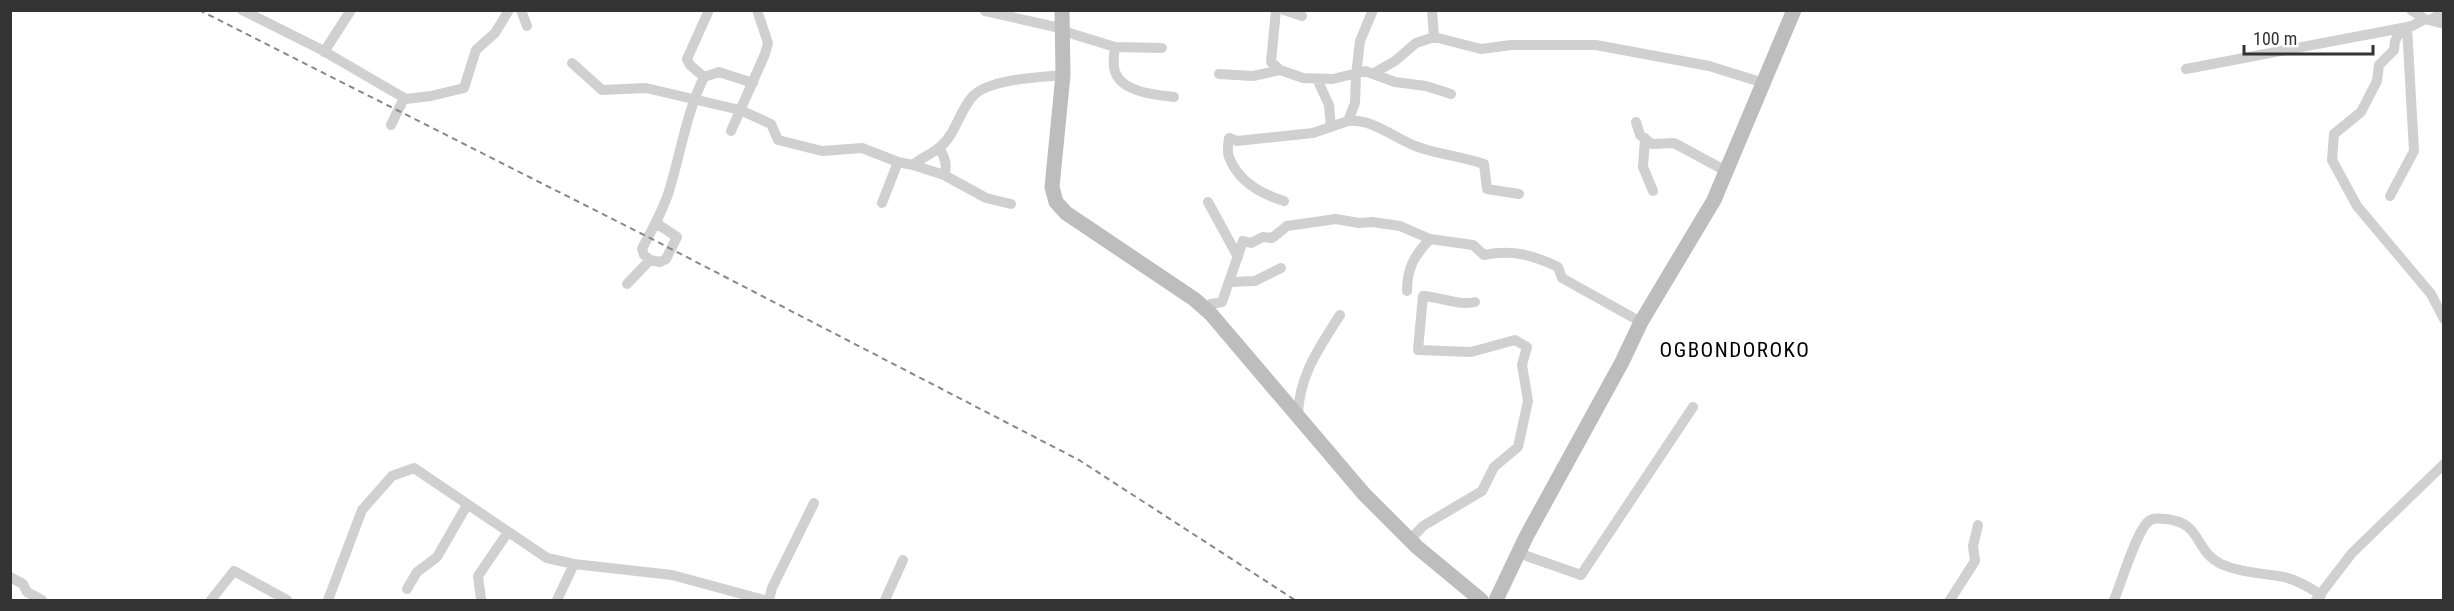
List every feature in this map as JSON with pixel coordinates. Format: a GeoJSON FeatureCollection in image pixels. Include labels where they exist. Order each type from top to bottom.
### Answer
{"type":"FeatureCollection","features":[{"type":"Feature","properties":{"kind":"street"},"geometry":{"type":"LineString","coordinates":[[242,10],[324,52],[404,98],[431,96],[464,88],[476,50],[495,33],[509,10]]}},
{"type":"Feature","properties":{"kind":"street"},"geometry":{"type":"LineString","coordinates":[[324,52],[351,10]]}},
{"type":"Feature","properties":{"kind":"street"},"geometry":{"type":"LineString","coordinates":[[521,10],[528,26]]}},
{"type":"Feature","properties":{"kind":"street"},"geometry":{"type":"LineString","coordinates":[[704,77],[690,65],[687,59],[709,10]]}},
{"type":"Feature","properties":{"kind":"street"},"geometry":{"type":"LineString","coordinates":[[731,131],[768,43],[757,10]]}},
{"type":"Feature","properties":{"kind":"street"},"geometry":{"type":"LineString","coordinates":[[1062,10],[1060,29],[1063,75],[1052,188],[1056,202],[1090,232],[1194,299],[1210,313],[1364,494],[1410,540],[1481,600]]}},
{"type":"Feature","properties":{"kind":"street"},"geometry":{"type":"LineString","coordinates":[[1276,10],[1271,62],[1280,70],[1303,78],[1317,79],[1334,79],[1365,71],[1395,82],[1426,86],[1451,94]]}},
{"type":"Feature","properties":{"kind":"street"},"geometry":{"type":"LineString","coordinates":[[1284,10],[1302,16]]}},
{"type":"Feature","properties":{"kind":"street"},"geometry":{"type":"LineString","coordinates":[[1348,121],[1355,103],[1360,41],[1373,10]]}},
{"type":"Feature","properties":{"kind":"street"},"geometry":{"type":"LineString","coordinates":[[1432,10],[1434,37]]}},
{"type":"Feature","properties":{"kind":"street"},"geometry":{"type":"LineString","coordinates":[[1496,600],[1641,322],[1714,200],[1794,10]]}},
{"type":"Feature","properties":{"kind":"street"},"geometry":{"type":"LineString","coordinates":[[2411,10],[2427,20],[2444,24]]}},
{"type":"Feature","properties":{"kind":"street"},"geometry":{"type":"LineString","coordinates":[[985,11],[1060,29],[1115,47],[1162,48]]}},
{"type":"Feature","properties":{"kind":"street"},"geometry":{"type":"LineString","coordinates":[[2186,69],[2405,28],[2444,13]]}},
{"type":"Feature","properties":{"kind":"street"},"geometry":{"type":"LineString","coordinates":[[2390,196],[2414,151],[2405,28]]}},
{"type":"Feature","properties":{"kind":"street"},"geometry":{"type":"LineString","coordinates":[[2405,28],[2395,41],[2394,50],[2379,65],[2377,81],[2361,112],[2334,134],[2332,160],[2357,206],[2431,294],[2444,319]]}},
{"type":"Feature","properties":{"kind":"street"},"geometry":{"type":"LineString","coordinates":[[1374,73],[1395,61],[1416,43],[1434,37],[1480,49],[1511,45],[1596,45],[1709,66],[1764,83]]}},
{"type":"Feature","properties":{"kind":"street"},"geometry":{"type":"LineString","coordinates":[[1115,47],[1114,69],[1125,84],[1145,94],[1174,96]]}},
{"type":"Feature","properties":{"kind":"street"},"geometry":{"type":"LineString","coordinates":[[572,63],[602,90],[646,88],[740,110],[771,124],[778,140],[822,151],[862,148],[898,162],[944,175],[986,198],[1011,204]]}},
{"type":"Feature","properties":{"kind":"street"},"geometry":{"type":"LineString","coordinates":[[1219,74],[1253,76],[1280,70]]}},
{"type":"Feature","properties":{"kind":"street"},"geometry":{"type":"LineString","coordinates":[[656,223],[677,237],[666,259],[660,262],[650,260],[644,255],[642,249],[669,193],[681,138],[694,98],[704,77],[719,72],[753,83]]}},
{"type":"Feature","properties":{"kind":"street"},"geometry":{"type":"LineString","coordinates":[[913,165],[923,156],[939,148],[954,132],[973,96],[1008,81],[1063,75]]}},
{"type":"Feature","properties":{"kind":"street"},"geometry":{"type":"LineString","coordinates":[[1317,79],[1329,105],[1331,127]]}},
{"type":"Feature","properties":{"kind":"street"},"geometry":{"type":"LineString","coordinates":[[391,125],[404,98]]}},
{"type":"Feature","properties":{"kind":"street"},"geometry":{"type":"LineString","coordinates":[[1284,201],[1264,195],[1247,183],[1228,156],[1229,138],[1237,141],[1313,133],[1348,121],[1361,120],[1422,148],[1461,155],[1484,164],[1487,189],[1519,194]]}},
{"type":"Feature","properties":{"kind":"street"},"geometry":{"type":"LineString","coordinates":[[1636,122],[1640,135],[1652,144],[1674,143],[1726,171]]}},
{"type":"Feature","properties":{"kind":"street"},"geometry":{"type":"LineString","coordinates":[[1645,138],[1643,167],[1653,191]]}},
{"type":"Feature","properties":{"kind":"street"},"geometry":{"type":"LineString","coordinates":[[939,148],[945,157],[947,170],[944,175]]}},
{"type":"Feature","properties":{"kind":"street"},"geometry":{"type":"LineString","coordinates":[[882,203],[898,162]]}},
{"type":"Feature","properties":{"kind":"street"},"geometry":{"type":"LineString","coordinates":[[1208,202],[1238,257]]}},
{"type":"Feature","properties":{"kind":"street"},"geometry":{"type":"LineString","coordinates":[[1210,313],[1210,304],[1222,302],[1244,241],[1251,243],[1263,237],[1272,238],[1287,226],[1336,219],[1400,226],[1430,239],[1473,245],[1485,255],[1515,252],[1543,260],[1558,267],[1562,278],[1641,322]]}},
{"type":"Feature","properties":{"kind":"street"},"geometry":{"type":"LineString","coordinates":[[1407,291],[1407,274],[1415,255],[1430,239]]}},
{"type":"Feature","properties":{"kind":"street"},"geometry":{"type":"LineString","coordinates":[[627,284],[650,260]]}},
{"type":"Feature","properties":{"kind":"street"},"geometry":{"type":"LineString","coordinates":[[1231,282],[1255,282],[1281,268]]}},
{"type":"Feature","properties":{"kind":"street"},"geometry":{"type":"LineString","coordinates":[[1410,540],[1423,526],[1482,491],[1494,467],[1518,447],[1528,401],[1522,365],[1527,347],[1515,340],[1471,351],[1418,350],[1423,296],[1442,297],[1466,305],[1475,302]]}},
{"type":"Feature","properties":{"kind":"street"},"geometry":{"type":"LineString","coordinates":[[1298,417],[1298,395],[1301,385],[1317,352],[1340,315]]}},
{"type":"Feature","properties":{"kind":"street"},"geometry":{"type":"LineString","coordinates":[[1518,554],[1581,575],[1693,407]]}},
{"type":"Feature","properties":{"kind":"street"},"geometry":{"type":"LineString","coordinates":[[2114,600],[2132,557],[2137,537],[2147,522],[2159,519],[2173,520],[2186,525],[2195,535],[2201,548],[2219,563],[2252,574],[2284,577],[2304,584],[2319,598],[2352,553],[2444,464]]}},
{"type":"Feature","properties":{"kind":"street"},"geometry":{"type":"LineString","coordinates":[[328,600],[362,510],[392,476],[414,468],[547,558],[574,564],[672,575],[766,600],[814,503]]}},
{"type":"Feature","properties":{"kind":"street"},"geometry":{"type":"LineString","coordinates":[[407,589],[417,572],[437,557],[467,505]]}},
{"type":"Feature","properties":{"kind":"street"},"geometry":{"type":"LineString","coordinates":[[1950,600],[1975,561],[1973,546],[1978,525]]}},
{"type":"Feature","properties":{"kind":"street"},"geometry":{"type":"LineString","coordinates":[[481,599],[478,576],[508,532]]}},
{"type":"Feature","properties":{"kind":"street"},"geometry":{"type":"LineString","coordinates":[[885,600],[903,560]]}},
{"type":"Feature","properties":{"kind":"street"},"geometry":{"type":"LineString","coordinates":[[557,600],[574,564]]}},
{"type":"Feature","properties":{"kind":"street"},"geometry":{"type":"LineString","coordinates":[[211,600],[234,571],[287,600]]}},
{"type":"Feature","properties":{"kind":"street"},"geometry":{"type":"LineString","coordinates":[[10,577],[23,584],[25,596],[42,600]]}},
{"type":"Feature","properties":{"kind":"railway"},"geometry":{"type":"LineString","coordinates":[[199,10],[648,237],[1079,460],[1295,600]]}},
{"type":"Feature","properties":{"kind":"district","name":"OGBONDOROKO"},"geometry":{"type":"Point","coordinates":[1735,350]}}]}
